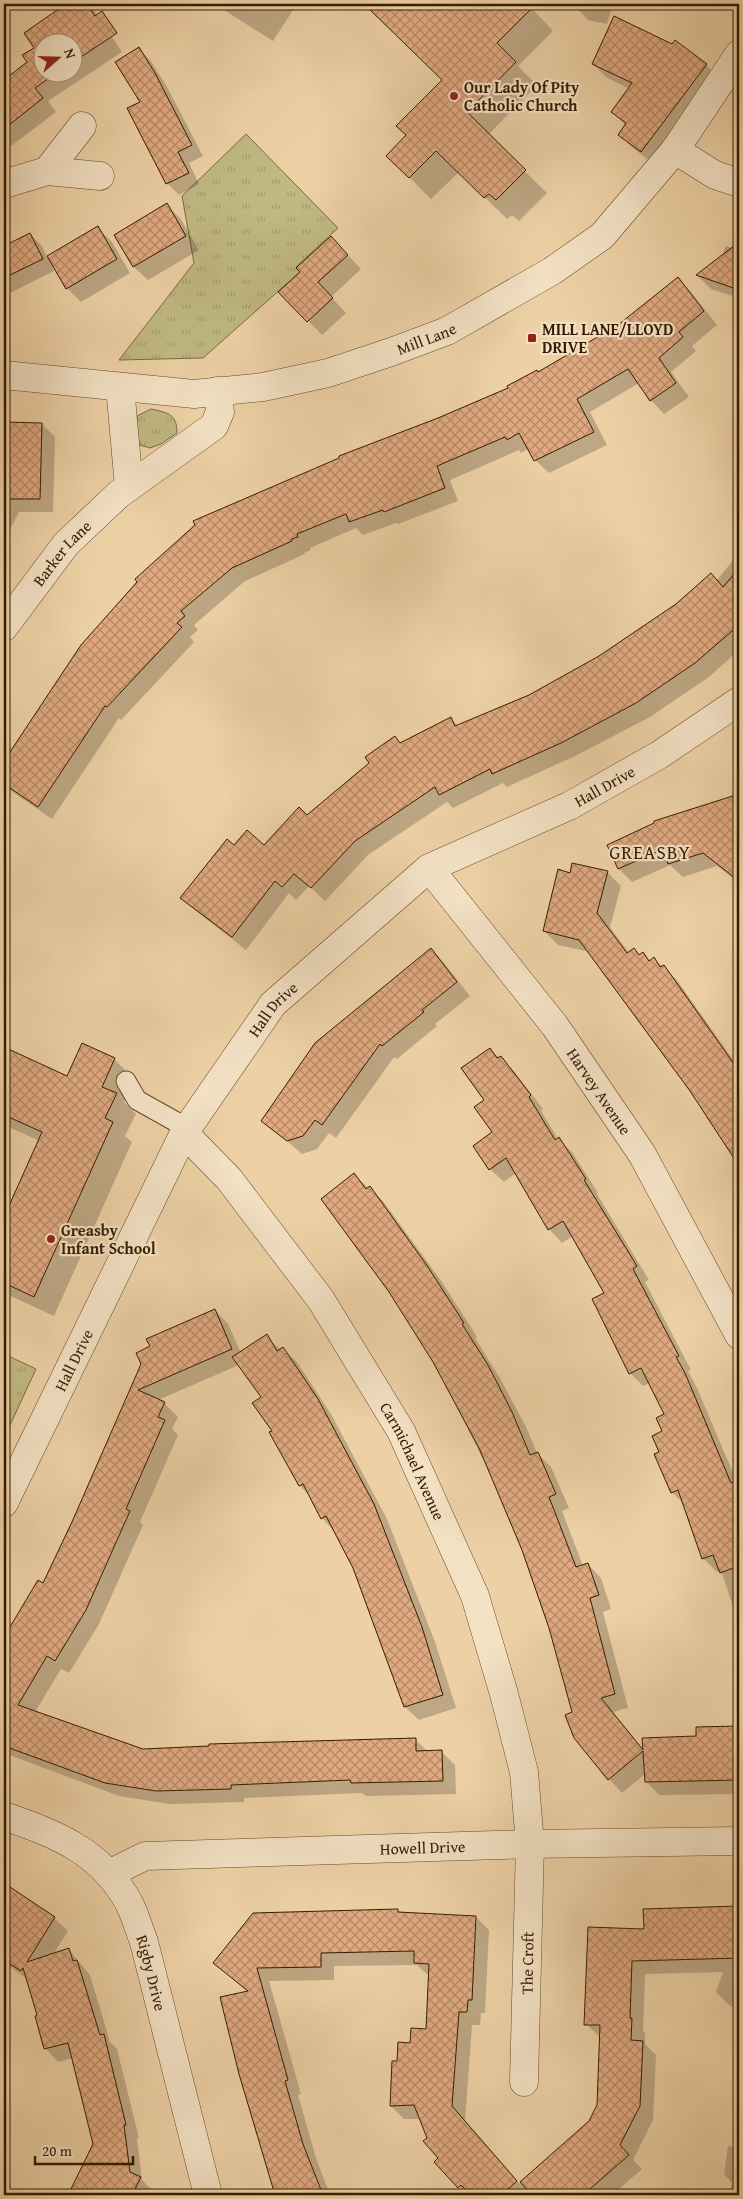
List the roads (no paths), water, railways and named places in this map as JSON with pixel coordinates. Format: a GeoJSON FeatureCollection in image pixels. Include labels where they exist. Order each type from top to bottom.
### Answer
{"type":"FeatureCollection","features":[{"type":"Feature","properties":{"kind":"street","name":"Mill Lane"},"geometry":{"type":"LineString","coordinates":[[4,375],[194,394],[263,387],[328,373],[447,331],[552,271],[602,236],[675,150],[739,54]]}},
{"type":"Feature","properties":{"kind":"street"},"geometry":{"type":"LineString","coordinates":[[47,171],[82,126]]}},
{"type":"Feature","properties":{"kind":"street"},"geometry":{"type":"LineString","coordinates":[[675,150],[715,175],[739,183]]}},
{"type":"Feature","properties":{"kind":"street"},"geometry":{"type":"LineString","coordinates":[[4,184],[47,171],[100,176]]}},
{"type":"Feature","properties":{"kind":"street"},"geometry":{"type":"LineString","coordinates":[[120,387],[129,487]]}},
{"type":"Feature","properties":{"kind":"street","name":"Barker Lane"},"geometry":{"type":"LineString","coordinates":[[4,627],[66,544],[129,487],[214,426],[220,412],[218,391]]}},
{"type":"Feature","properties":{"kind":"street","name":"Hall Drive"},"geometry":{"type":"LineString","coordinates":[[4,1503],[186,1130],[273,1004],[429,868],[569,806],[658,755],[739,701]]}},
{"type":"Feature","properties":{"kind":"street","name":"Harvey Avenue"},"geometry":{"type":"LineString","coordinates":[[429,868],[555,1026],[642,1154],[739,1335]]}},
{"type":"Feature","properties":{"kind":"street","name":"Carmichael Avenue"},"geometry":{"type":"LineString","coordinates":[[186,1130],[229,1179],[320,1300],[401,1431],[475,1596],[504,1694],[524,1772],[530,1844]]}},
{"type":"Feature","properties":{"kind":"street","name":"Rigby Drive"},"geometry":{"type":"LineString","coordinates":[[4,1816],[50,1832],[84,1850],[109,1874],[129,1902],[144,1942],[208,2195]]}},
{"type":"Feature","properties":{"kind":"street","name":"Howell Drive"},"geometry":{"type":"LineString","coordinates":[[109,1874],[145,1856],[530,1844],[739,1840]]}},
{"type":"Feature","properties":{"kind":"street","name":"The Croft"},"geometry":{"type":"LineString","coordinates":[[524,2082],[530,1844]]}},
{"type":"Feature","properties":{"kind":"lane"},"geometry":{"type":"LineString","coordinates":[[126,1081],[137,1100],[186,1130]]}},
{"type":"Feature","properties":{"kind":"place","name":"Our Lady Of Pity Catholic Church"},"geometry":{"type":"Point","coordinates":[454,96]}},
{"type":"Feature","properties":{"kind":"place","name":"MILL LANE/LLOYD DRIVE"},"geometry":{"type":"Point","coordinates":[532,338]}},
{"type":"Feature","properties":{"kind":"place","name":"Greasby Infant School"},"geometry":{"type":"Point","coordinates":[51,1239]}},
{"type":"Feature","properties":{"kind":"district","name":"GREASBY"},"geometry":{"type":"Point","coordinates":[650,852]}}]}
